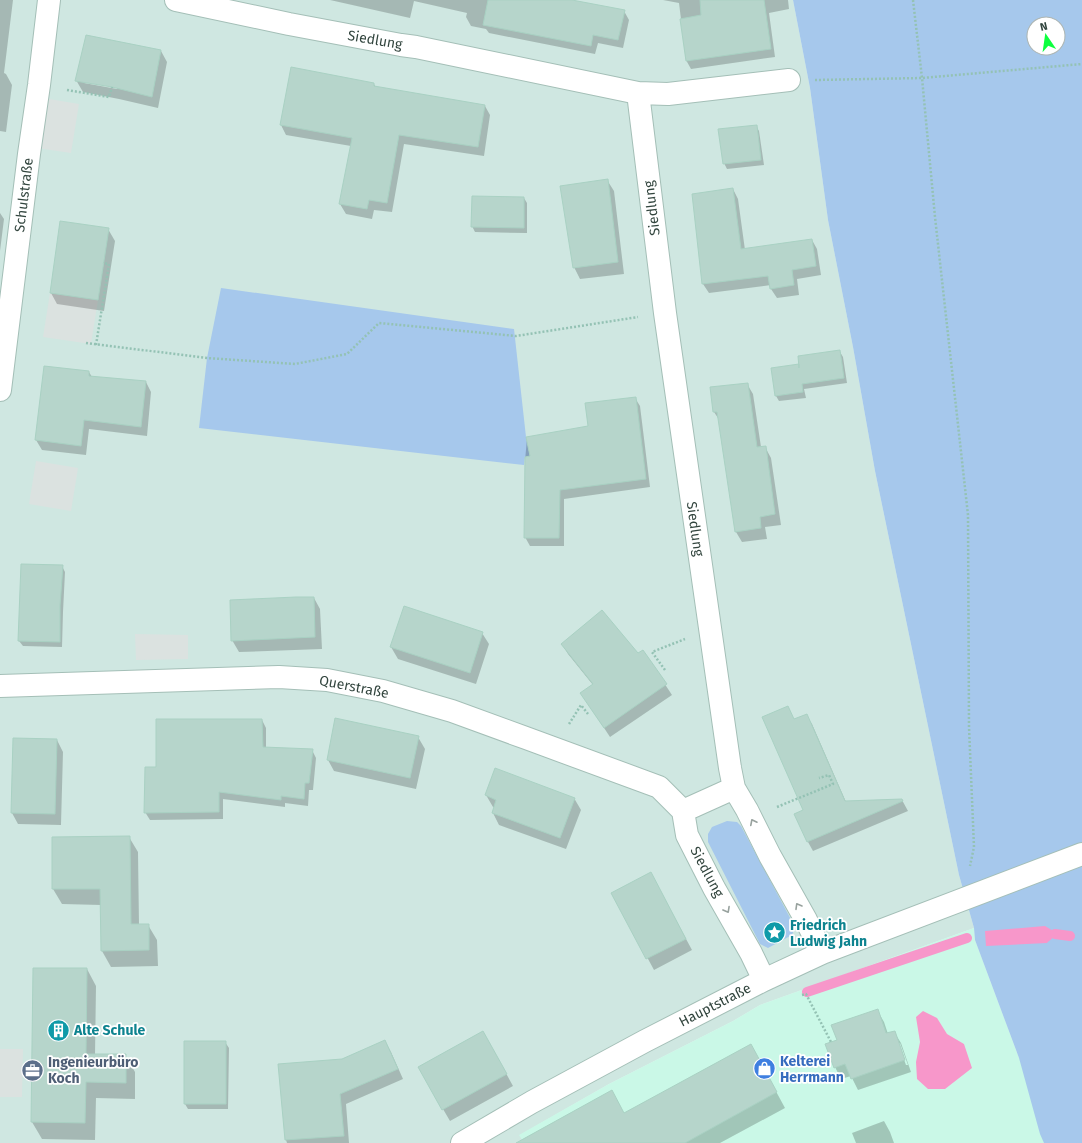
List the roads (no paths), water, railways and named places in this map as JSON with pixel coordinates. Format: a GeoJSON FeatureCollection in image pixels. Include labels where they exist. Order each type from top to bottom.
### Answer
{"type":"FeatureCollection","features":[{"type":"Feature","properties":{"kind":"street","name":"Schulstraße"},"geometry":{"type":"LineString","coordinates":[[0,390],[49,0]]}},
{"type":"Feature","properties":{"kind":"street","name":"Siedlung"},"geometry":{"type":"LineString","coordinates":[[176,0],[289,24],[416,47],[638,93],[664,313],[728,761],[734,788],[806,920],[822,953]]}},
{"type":"Feature","properties":{"kind":"street"},"geometry":{"type":"LineString","coordinates":[[638,93],[668,94],[789,80]]}},
{"type":"Feature","properties":{"kind":"street","name":"Querstraße"},"geometry":{"type":"LineString","coordinates":[[0,686],[279,677],[342,682],[383,691],[452,711],[659,787],[683,811]]}},
{"type":"Feature","properties":{"kind":"street"},"geometry":{"type":"LineString","coordinates":[[683,811],[734,788]]}},
{"type":"Feature","properties":{"kind":"street","name":"Siedlung"},"geometry":{"type":"LineString","coordinates":[[683,811],[687,835],[764,980]]}},
{"type":"Feature","properties":{"kind":"street","name":"Hauptstraße"},"geometry":{"type":"LineString","coordinates":[[462,1143],[532,1102],[645,1041],[764,980],[822,953],[1082,854]]}},
{"type":"Feature","properties":{"kind":"waterway"},"geometry":{"type":"LineString","coordinates":[[1055,934],[1070,936]]}},
{"type":"Feature","properties":{"kind":"waterway"},"geometry":{"type":"LineString","coordinates":[[807,992],[967,938]]}},
{"type":"Feature","properties":{"kind":"place","name":"Friedrich Ludwig Jahn"},"geometry":{"type":"Point","coordinates":[774,933]}},
{"type":"Feature","properties":{"kind":"place","name":"Alte Schule"},"geometry":{"type":"Point","coordinates":[59,1030]}},
{"type":"Feature","properties":{"kind":"place","name":"Kelterei Herrmann"},"geometry":{"type":"Point","coordinates":[764,1069]}},
{"type":"Feature","properties":{"kind":"place","name":"Ingenieurbüro Koch"},"geometry":{"type":"Point","coordinates":[32,1070]}}]}
